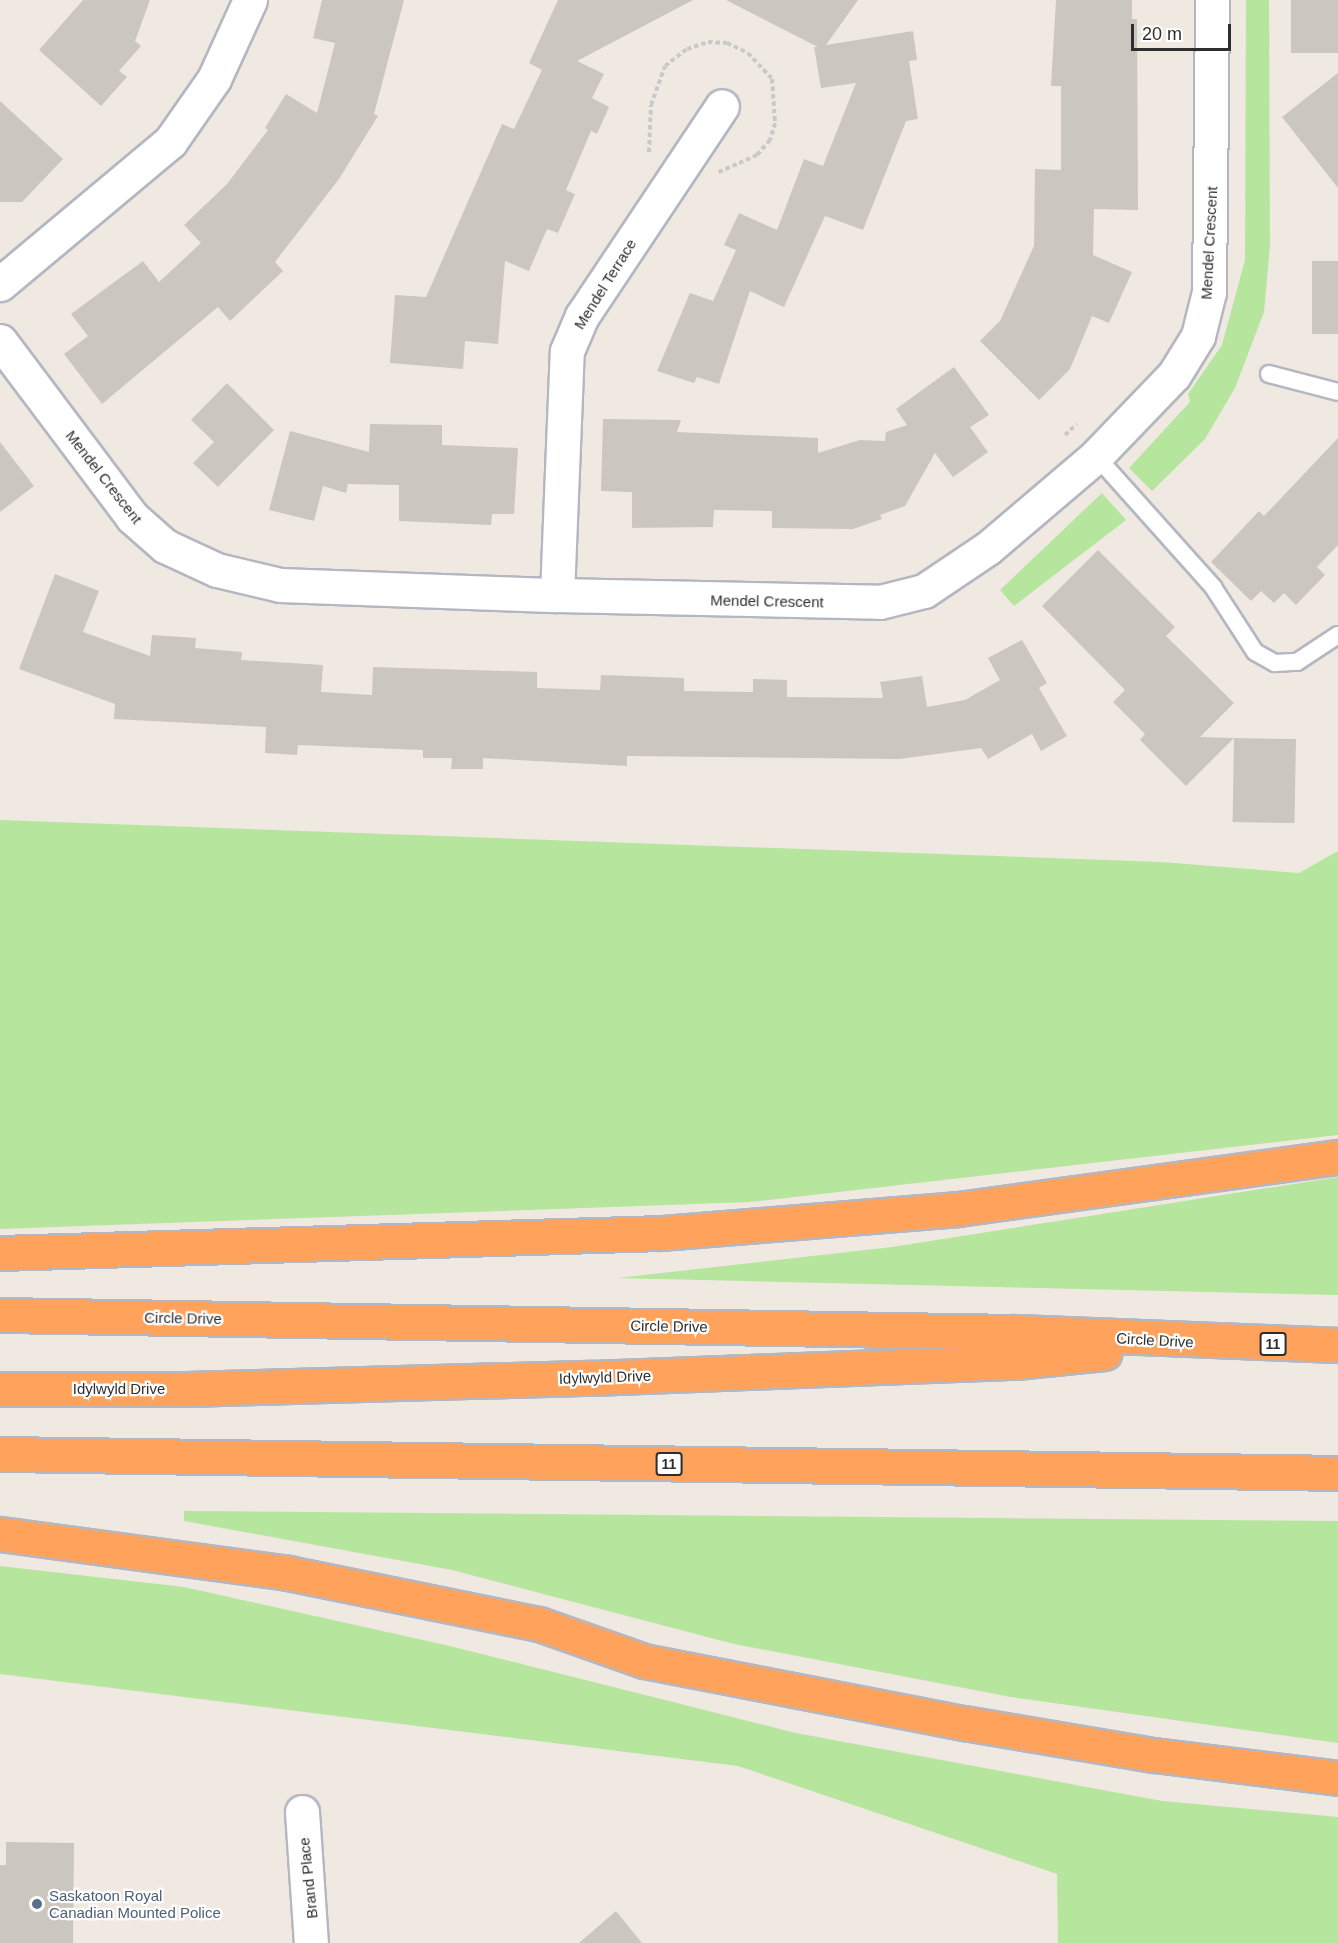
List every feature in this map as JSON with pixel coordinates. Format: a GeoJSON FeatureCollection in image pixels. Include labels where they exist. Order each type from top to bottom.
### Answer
{"type":"FeatureCollection","features":[{"type":"Feature","properties":{"kind":"highway"},"geometry":{"type":"LineString","coordinates":[[0,1253],[661,1233],[958,1209],[1338,1157]]}},
{"type":"Feature","properties":{"kind":"highway","name":"Circle Drive"},"geometry":{"type":"LineString","coordinates":[[0,1315],[1003,1332],[1209,1343],[1338,1345]]}},
{"type":"Feature","properties":{"kind":"highway","name":"Idylwyld Drive"},"geometry":{"type":"LineString","coordinates":[[0,1389],[186,1389],[1016,1362],[1209,1343]]}},
{"type":"Feature","properties":{"kind":"highway","name":"11"},"geometry":{"type":"LineString","coordinates":[[0,1454],[1338,1473]]}},
{"type":"Feature","properties":{"kind":"highway"},"geometry":{"type":"LineString","coordinates":[[0,1534],[288,1573],[539,1624],[644,1661],[975,1725],[1154,1755],[1338,1778]]}},
{"type":"Feature","properties":{"kind":"street"},"geometry":{"type":"LineString","coordinates":[[0,284],[170,142],[214,79],[250,0]]}},
{"type":"Feature","properties":{"kind":"street","name":"Mendel Crescent"},"geometry":{"type":"LineString","coordinates":[[0,341],[132,517],[165,546],[217,570],[280,585],[557,595],[880,602],[924,591],[953,575],[1096,456],[1174,375],[1198,336],[1209,292],[1212,0]]}},
{"type":"Feature","properties":{"kind":"street","name":"Mendel Terrace"},"geometry":{"type":"LineString","coordinates":[[557,595],[567,351],[582,316],[722,106]]}},
{"type":"Feature","properties":{"kind":"street","name":"Brand Place"},"geometry":{"type":"LineString","coordinates":[[302,1812],[311,1943]]}},
{"type":"Feature","properties":{"kind":"lane"},"geometry":{"type":"LineString","coordinates":[[1269,374],[1338,392]]}},
{"type":"Feature","properties":{"kind":"lane"},"geometry":{"type":"LineString","coordinates":[[1096,456],[1213,587],[1255,652],[1275,663],[1297,662],[1338,635]]}},
{"type":"Feature","properties":{"kind":"green space"},"geometry":{"type":"Polygon","coordinates":[[[1246,0],[1269,0],[1270,245],[1264,312],[1235,388],[1205,439],[1152,491],[1129,468],[1190,402],[1188,394],[1222,345],[1245,260],[1246,0]]]}},
{"type":"Feature","properties":{"kind":"green space"},"geometry":{"type":"Polygon","coordinates":[[[1102,493],[1126,520],[1014,606],[1000,590],[1102,493]]]}},
{"type":"Feature","properties":{"kind":"green space"},"geometry":{"type":"Polygon","coordinates":[[[0,820],[1161,862],[1299,873],[1338,851],[1338,1135],[750,1202],[0,1229],[0,820]]]}},
{"type":"Feature","properties":{"kind":"green space"},"geometry":{"type":"Polygon","coordinates":[[[1338,1177],[1338,1295],[618,1278],[892,1247],[1338,1177]]]}},
{"type":"Feature","properties":{"kind":"green space"},"geometry":{"type":"Polygon","coordinates":[[[184,1511],[1338,1521],[1338,1743],[1011,1697],[734,1644],[452,1570],[184,1521],[184,1511]]]}},
{"type":"Feature","properties":{"kind":"green space"},"geometry":{"type":"Polygon","coordinates":[[[0,1566],[184,1587],[450,1646],[796,1733],[1162,1801],[1338,1817],[1338,1943],[1058,1943],[1057,1874],[738,1766],[0,1674],[0,1566]]]}},
{"type":"Feature","properties":{"kind":"building"},"geometry":{"type":"Polygon","coordinates":[[[83,0],[150,0],[135,41],[141,46],[119,71],[127,77],[101,106],[39,50],[83,0]]]}},
{"type":"Feature","properties":{"kind":"building"},"geometry":{"type":"Polygon","coordinates":[[[322,0],[404,0],[374,114],[378,116],[339,179],[275,262],[283,271],[230,321],[218,307],[102,404],[64,354],[88,336],[71,314],[143,261],[159,282],[201,243],[184,225],[227,184],[268,130],[265,128],[286,94],[317,113],[335,43],[313,38],[322,0]]]}},
{"type":"Feature","properties":{"kind":"building"},"geometry":{"type":"Polygon","coordinates":[[[558,0],[693,0],[577,61],[604,74],[592,98],[609,107],[597,134],[591,131],[566,190],[575,194],[558,233],[547,229],[529,271],[505,261],[498,344],[465,341],[463,369],[390,363],[395,295],[426,297],[502,124],[514,129],[542,70],[529,63],[558,0]]]}},
{"type":"Feature","properties":{"kind":"building"},"geometry":{"type":"Polygon","coordinates":[[[726,0],[858,0],[826,45],[913,31],[917,60],[909,61],[918,119],[906,121],[863,230],[825,216],[784,307],[750,291],[719,384],[697,377],[694,383],[657,371],[690,293],[713,301],[736,250],[724,245],[739,213],[777,230],[804,159],[823,166],[856,83],[821,88],[814,47],[818,47],[726,0]]]}},
{"type":"Feature","properties":{"kind":"building"},"geometry":{"type":"Polygon","coordinates":[[[1056,0],[1132,0],[1132,19],[1137,19],[1138,210],[1094,209],[1093,255],[1132,272],[1109,323],[1092,316],[1070,369],[1039,400],[980,341],[1000,321],[1034,246],[1035,169],[1061,170],[1061,86],[1051,86],[1056,0]]]}},
{"type":"Feature","properties":{"kind":"building"},"geometry":{"type":"Polygon","coordinates":[[[1291,0],[1338,0],[1338,53],[1291,53],[1291,0]]]}},
{"type":"Feature","properties":{"kind":"building"},"geometry":{"type":"Polygon","coordinates":[[[1338,73],[1338,188],[1282,117],[1338,73]]]}},
{"type":"Feature","properties":{"kind":"building"},"geometry":{"type":"Polygon","coordinates":[[[0,101],[63,159],[22,202],[0,202],[0,101]]]}},
{"type":"Feature","properties":{"kind":"building"},"geometry":{"type":"Polygon","coordinates":[[[1312,261],[1338,261],[1338,334],[1312,334],[1312,261]]]}},
{"type":"Feature","properties":{"kind":"building"},"geometry":{"type":"Polygon","coordinates":[[[954,367],[989,415],[970,427],[988,452],[953,477],[935,453],[905,506],[880,515],[882,519],[853,529],[772,528],[772,511],[714,510],[713,527],[632,528],[632,492],[601,491],[603,419],[681,420],[677,432],[818,438],[818,453],[860,440],[885,441],[886,432],[907,425],[896,409],[954,367]]]}},
{"type":"Feature","properties":{"kind":"building"},"geometry":{"type":"Polygon","coordinates":[[[227,383],[274,430],[218,487],[193,463],[214,442],[191,420],[227,383]]]}},
{"type":"Feature","properties":{"kind":"building"},"geometry":{"type":"Polygon","coordinates":[[[370,424],[442,425],[442,445],[518,448],[514,514],[492,514],[491,525],[399,521],[399,485],[348,484],[346,493],[323,486],[314,521],[269,510],[290,431],[369,452],[370,424]]]}},
{"type":"Feature","properties":{"kind":"building"},"geometry":{"type":"Polygon","coordinates":[[[1338,438],[1338,545],[1317,567],[1325,575],[1296,605],[1284,593],[1274,603],[1261,591],[1251,601],[1211,562],[1259,511],[1264,516],[1338,438]]]}},
{"type":"Feature","properties":{"kind":"building"},"geometry":{"type":"Polygon","coordinates":[[[0,442],[34,486],[0,512],[0,442]]]}},
{"type":"Feature","properties":{"kind":"building"},"geometry":{"type":"Polygon","coordinates":[[[1098,550],[1175,627],[1166,636],[1234,703],[1200,737],[1234,738],[1186,786],[1140,740],[1145,734],[1113,702],[1125,690],[1042,606],[1098,550]]]}},
{"type":"Feature","properties":{"kind":"building"},"geometry":{"type":"Polygon","coordinates":[[[55,574],[99,591],[83,632],[150,656],[152,635],[196,638],[195,648],[242,652],[241,660],[323,665],[321,692],[372,695],[373,667],[537,672],[537,688],[600,690],[601,675],[684,678],[684,691],[753,692],[753,679],[787,680],[787,697],[883,698],[880,682],[922,676],[927,707],[965,700],[1000,680],[988,658],[1022,640],[1047,683],[1039,688],[1067,736],[1041,751],[1032,734],[988,759],[981,748],[899,759],[627,756],[627,766],[483,758],[483,769],[451,769],[452,758],[423,758],[423,750],[298,745],[297,755],[265,753],[266,727],[114,719],[115,704],[19,669],[55,574]]]}},
{"type":"Feature","properties":{"kind":"building"},"geometry":{"type":"Polygon","coordinates":[[[1234,738],[1296,739],[1295,823],[1233,822],[1234,738]]]}},
{"type":"Feature","properties":{"kind":"building","name":"Saskatoon Royal Canadian Mounted Police"},"geometry":{"type":"Polygon","coordinates":[[[6,1842],[74,1843],[73,1943],[0,1943],[0,1865],[6,1865],[6,1842]]]}},
{"type":"Feature","properties":{"kind":"building"},"geometry":{"type":"Polygon","coordinates":[[[616,1911],[642,1943],[579,1943],[616,1911]]]}},
{"type":"Feature","properties":{"kind":"place","name":"Saskatoon Royal Canadian Mounted Police"},"geometry":{"type":"Point","coordinates":[37,1904]}}]}
